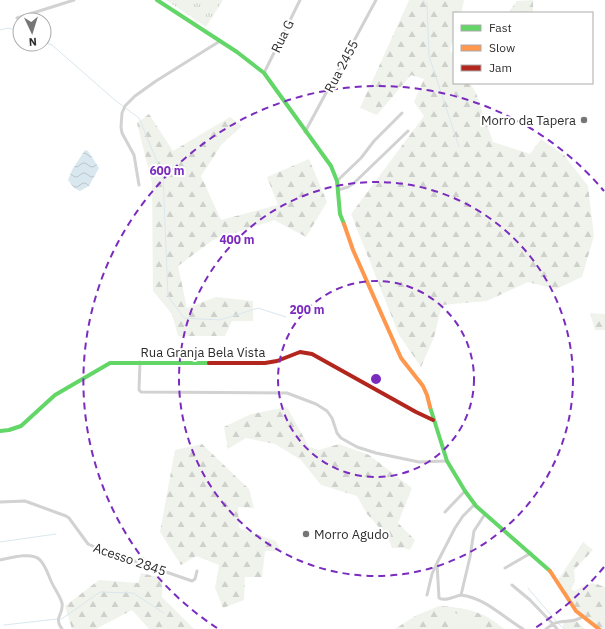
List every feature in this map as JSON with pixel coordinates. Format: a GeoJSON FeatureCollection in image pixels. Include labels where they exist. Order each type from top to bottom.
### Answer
{"type":"FeatureCollection","features":[{"type":"Feature","properties":{"kind":"street"},"geometry":{"type":"LineString","coordinates":[[36,12],[74,0]]}},
{"type":"Feature","properties":{"kind":"street"},"geometry":{"type":"LineString","coordinates":[[157,0],[220,41],[264,73],[305,132],[331,166],[337,181],[340,214],[353,250],[401,358],[427,394],[433,420],[447,461],[474,504],[548,568],[576,611],[599,629]]}},
{"type":"Feature","properties":{"kind":"street","name":"Rua G"},"geometry":{"type":"LineString","coordinates":[[264,73],[300,0]]}},
{"type":"Feature","properties":{"kind":"street","name":"Rua 2455"},"geometry":{"type":"LineString","coordinates":[[305,132],[376,0]]}},
{"type":"Feature","properties":{"kind":"street"},"geometry":{"type":"LineString","coordinates":[[139,186],[134,156],[122,133],[122,113],[125,106],[135,96],[220,41]]}},
{"type":"Feature","properties":{"kind":"street"},"geometry":{"type":"LineString","coordinates":[[337,181],[361,158],[374,141],[402,113]]}},
{"type":"Feature","properties":{"kind":"street"},"geometry":{"type":"LineString","coordinates":[[338,190],[348,187],[354,183],[408,131]]}},
{"type":"Feature","properties":{"kind":"street","name":"Rua Granja Bela Vista"},"geometry":{"type":"LineString","coordinates":[[0,431],[21,426],[55,395],[107,364],[115,362],[265,363],[277,361],[300,352],[306,352],[322,359],[433,420]]}},
{"type":"Feature","properties":{"kind":"street"},"geometry":{"type":"LineString","coordinates":[[140,362],[139,390],[141,392],[286,393],[316,404],[327,411],[332,418],[337,433],[342,438],[357,447],[376,453],[419,462],[447,461]]}},
{"type":"Feature","properties":{"kind":"street"},"geometry":{"type":"LineString","coordinates":[[445,512],[465,491]]}},
{"type":"Feature","properties":{"kind":"street","name":"Acesso 2845"},"geometry":{"type":"LineString","coordinates":[[0,502],[25,501],[66,516],[88,544],[97,548],[192,581],[195,579],[197,571]]}},
{"type":"Feature","properties":{"kind":"street"},"geometry":{"type":"LineString","coordinates":[[427,595],[432,574],[455,528],[474,504]]}},
{"type":"Feature","properties":{"kind":"street"},"geometry":{"type":"LineString","coordinates":[[461,595],[470,557],[474,531],[485,514]]}},
{"type":"Feature","properties":{"kind":"street"},"geometry":{"type":"LineString","coordinates":[[505,568],[531,554]]}},
{"type":"Feature","properties":{"kind":"street"},"geometry":{"type":"LineString","coordinates":[[0,560],[24,556],[34,556],[41,560],[61,600],[62,609],[58,624],[62,629]]}},
{"type":"Feature","properties":{"kind":"street"},"geometry":{"type":"LineString","coordinates":[[437,564],[439,598],[445,599],[461,595],[485,604],[501,613],[523,629]]}},
{"type":"Feature","properties":{"kind":"street"},"geometry":{"type":"LineString","coordinates":[[512,586],[530,600],[556,629]]}},
{"type":"Feature","properties":{"kind":"street"},"geometry":{"type":"LineString","coordinates":[[546,629],[563,620],[575,621],[582,617]]}},
{"type":"Feature","properties":{"kind":"green space"},"geometry":{"type":"Polygon","coordinates":[[[166,0],[223,0],[206,27],[166,0]]]}},
{"type":"Feature","properties":{"kind":"green space"},"geometry":{"type":"Polygon","coordinates":[[[409,0],[464,0],[461,12],[453,12],[453,40],[450,50],[453,54],[453,84],[471,84],[476,93],[493,142],[530,154],[541,139],[564,155],[588,186],[594,236],[582,277],[556,289],[528,282],[487,301],[442,305],[434,337],[421,367],[399,335],[351,214],[424,116],[414,102],[424,79],[411,75],[377,115],[360,108],[409,0]]]}},
{"type":"Feature","properties":{"kind":"green space"},"geometry":{"type":"Polygon","coordinates":[[[533,0],[533,12],[509,12],[517,1],[533,0]]]}},
{"type":"Feature","properties":{"kind":"green space"},"geometry":{"type":"Polygon","coordinates":[[[149,114],[173,151],[230,117],[242,126],[222,144],[201,176],[221,220],[278,205],[267,177],[309,159],[327,202],[306,237],[274,220],[213,240],[178,266],[187,308],[216,297],[253,301],[253,321],[232,321],[225,336],[178,336],[172,314],[153,291],[152,183],[137,123],[149,114]]]}},
{"type":"Feature","properties":{"kind":"green space"},"geometry":{"type":"Polygon","coordinates":[[[590,313],[605,314],[605,330],[595,330],[590,313]]]}},
{"type":"Feature","properties":{"kind":"green space"},"geometry":{"type":"Polygon","coordinates":[[[287,407],[309,447],[319,450],[339,444],[369,455],[412,488],[398,523],[415,540],[410,550],[404,548],[392,548],[388,537],[367,514],[357,496],[321,485],[301,460],[275,444],[246,438],[228,449],[224,427],[251,414],[287,407]]]}},
{"type":"Feature","properties":{"kind":"green space"},"geometry":{"type":"Polygon","coordinates":[[[202,444],[249,489],[254,508],[238,507],[239,528],[276,541],[281,551],[265,551],[262,577],[245,577],[244,600],[223,608],[215,588],[219,565],[196,556],[181,565],[160,532],[175,450],[202,444]]]}},
{"type":"Feature","properties":{"kind":"green space"},"geometry":{"type":"Polygon","coordinates":[[[583,542],[593,550],[574,570],[575,581],[571,589],[575,591],[589,584],[596,584],[605,587],[605,629],[601,629],[579,613],[558,580],[583,542]]]}},
{"type":"Feature","properties":{"kind":"green space"},"geometry":{"type":"Polygon","coordinates":[[[141,573],[162,578],[162,597],[194,629],[149,629],[132,610],[96,629],[72,629],[65,606],[99,580],[138,583],[141,573]]]}},
{"type":"Feature","properties":{"kind":"green space"},"geometry":{"type":"Polygon","coordinates":[[[439,606],[466,609],[490,618],[504,629],[395,629],[415,616],[439,606]]]}},
{"type":"Feature","properties":{"kind":"green space"},"geometry":{"type":"Polygon","coordinates":[[[453,612],[490,629],[463,629],[445,620],[453,612]]]}},
{"type":"Feature","properties":{"kind":"green space"},"geometry":{"type":"Polygon","coordinates":[[[575,620],[585,629],[563,629],[563,622],[575,620]]]}},
{"type":"Feature","properties":{"kind":"water"},"geometry":{"type":"Polygon","coordinates":[[[85,150],[88,151],[99,168],[89,186],[80,191],[74,188],[68,180],[72,170],[85,150]]]}},
{"type":"Feature","properties":{"kind":"waterway"},"geometry":{"type":"LineString","coordinates":[[423,0],[427,4],[429,56],[459,147]]}},
{"type":"Feature","properties":{"kind":"waterway"},"geometry":{"type":"LineString","coordinates":[[0,30],[8,28],[12,29]]}},
{"type":"Feature","properties":{"kind":"waterway"},"geometry":{"type":"LineString","coordinates":[[52,45],[116,101],[139,118],[163,176],[168,296],[184,318],[220,320],[258,308],[286,317]]}},
{"type":"Feature","properties":{"kind":"waterway"},"geometry":{"type":"LineString","coordinates":[[0,542],[56,534]]}},
{"type":"Feature","properties":{"kind":"waterway"},"geometry":{"type":"LineString","coordinates":[[528,588],[556,621]]}},
{"type":"Feature","properties":{"kind":"waterway"},"geometry":{"type":"LineString","coordinates":[[61,619],[100,592],[133,593],[164,613]]}},
{"type":"Feature","properties":{"kind":"waterway"},"geometry":{"type":"LineString","coordinates":[[4,625],[57,619]]}},
{"type":"Feature","properties":{"kind":"waterway"},"geometry":{"type":"LineString","coordinates":[[558,623],[564,629]]}},
{"type":"Feature","properties":{"kind":"traffic: fast"},"geometry":{"type":"LineString","coordinates":[[157,0],[237,52],[264,73],[331,166],[337,181],[340,214],[344,224]]}},
{"type":"Feature","properties":{"kind":"traffic: fast"},"geometry":{"type":"LineString","coordinates":[[0,431],[21,426],[55,395],[110,363],[209,363]]}},
{"type":"Feature","properties":{"kind":"traffic: fast"},"geometry":{"type":"LineString","coordinates":[[430,407],[447,461],[465,491],[476,506],[550,571]]}},
{"type":"Feature","properties":{"kind":"traffic: slow"},"geometry":{"type":"LineString","coordinates":[[344,224],[353,250],[401,358],[423,386],[430,407]]}},
{"type":"Feature","properties":{"kind":"traffic: slow"},"geometry":{"type":"LineString","coordinates":[[550,571],[576,611],[599,629]]}},
{"type":"Feature","properties":{"kind":"traffic: jam"},"geometry":{"type":"LineString","coordinates":[[209,363],[265,363],[277,361],[300,352],[312,354],[433,420]]}},
{"type":"Feature","properties":{"kind":"place","name":"Morro da Tapera"},"geometry":{"type":"Point","coordinates":[584,120]}},
{"type":"Feature","properties":{"kind":"place","name":"Morro Agudo"},"geometry":{"type":"Point","coordinates":[306,534]}}]}
